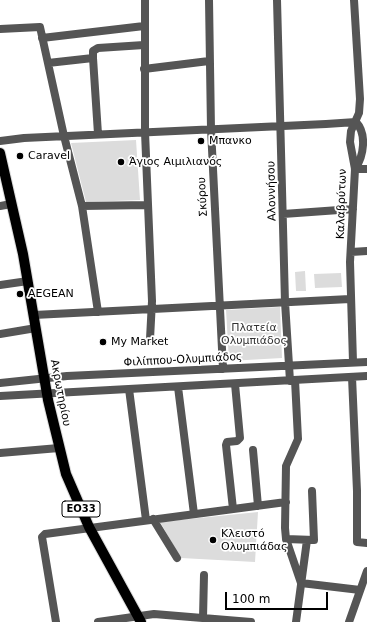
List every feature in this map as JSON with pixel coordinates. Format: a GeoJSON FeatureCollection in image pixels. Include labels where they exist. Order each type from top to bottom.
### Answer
{"type":"FeatureCollection","features":[{"type":"Feature","properties":{"kind":"main road","name":"Ακρωτηρίου"},"geometry":{"type":"LineString","coordinates":[[0,153],[28,281],[47,394],[70,486],[89,527],[139,619]]}},
{"type":"Feature","properties":{"kind":"street"},"geometry":{"type":"LineString","coordinates":[[145,0],[145,132],[152,309],[150,319],[150,339]]}},
{"type":"Feature","properties":{"kind":"street","name":"Σκύρου"},"geometry":{"type":"LineString","coordinates":[[209,0],[210,129],[223,369]]}},
{"type":"Feature","properties":{"kind":"street","name":"Αλοννήσου"},"geometry":{"type":"LineString","coordinates":[[277,0],[285,302],[289,366],[292,380],[298,441],[286,466],[284,528],[286,539],[301,583]]}},
{"type":"Feature","properties":{"kind":"street","name":"Καλαβρύτων"},"geometry":{"type":"LineString","coordinates":[[353,362],[350,299],[355,169],[350,142],[351,131],[356,122],[360,98],[354,0]]}},
{"type":"Feature","properties":{"kind":"street"},"geometry":{"type":"LineString","coordinates":[[0,29],[39,26],[64,136],[82,206],[98,312]]}},
{"type":"Feature","properties":{"kind":"street"},"geometry":{"type":"LineString","coordinates":[[42,38],[144,26]]}},
{"type":"Feature","properties":{"kind":"street"},"geometry":{"type":"LineString","coordinates":[[98,134],[93,51],[98,48],[144,45]]}},
{"type":"Feature","properties":{"kind":"street"},"geometry":{"type":"LineString","coordinates":[[48,62],[93,58]]}},
{"type":"Feature","properties":{"kind":"street"},"geometry":{"type":"LineString","coordinates":[[144,69],[209,61]]}},
{"type":"Feature","properties":{"kind":"street"},"geometry":{"type":"LineString","coordinates":[[0,141],[98,134],[281,127],[356,122],[362,130],[363,145],[361,159],[355,169]]}},
{"type":"Feature","properties":{"kind":"street"},"geometry":{"type":"LineString","coordinates":[[355,169],[367,169]]}},
{"type":"Feature","properties":{"kind":"street"},"geometry":{"type":"LineString","coordinates":[[0,206],[11,204]]}},
{"type":"Feature","properties":{"kind":"street"},"geometry":{"type":"LineString","coordinates":[[82,206],[148,205]]}},
{"type":"Feature","properties":{"kind":"street"},"geometry":{"type":"LineString","coordinates":[[283,214],[353,209]]}},
{"type":"Feature","properties":{"kind":"street"},"geometry":{"type":"LineString","coordinates":[[351,252],[367,250]]}},
{"type":"Feature","properties":{"kind":"street"},"geometry":{"type":"LineString","coordinates":[[0,285],[28,281]]}},
{"type":"Feature","properties":{"kind":"street"},"geometry":{"type":"LineString","coordinates":[[34,315],[350,299]]}},
{"type":"Feature","properties":{"kind":"street"},"geometry":{"type":"LineString","coordinates":[[0,334],[36,328]]}},
{"type":"Feature","properties":{"kind":"street","name":"Φιλίππου-Ολυμπιάδος"},"geometry":{"type":"LineString","coordinates":[[0,382],[155,372],[367,362]]}},
{"type":"Feature","properties":{"kind":"street"},"geometry":{"type":"LineString","coordinates":[[155,372],[157,388]]}},
{"type":"Feature","properties":{"kind":"street"},"geometry":{"type":"LineString","coordinates":[[0,396],[367,376]]}},
{"type":"Feature","properties":{"kind":"street"},"geometry":{"type":"LineString","coordinates":[[352,377],[357,491],[357,542],[367,543]]}},
{"type":"Feature","properties":{"kind":"street"},"geometry":{"type":"LineString","coordinates":[[233,509],[226,445],[227,442],[237,441],[240,438],[236,384]]}},
{"type":"Feature","properties":{"kind":"street"},"geometry":{"type":"LineString","coordinates":[[178,387],[194,514]]}},
{"type":"Feature","properties":{"kind":"street"},"geometry":{"type":"LineString","coordinates":[[129,389],[150,520],[177,558]]}},
{"type":"Feature","properties":{"kind":"street"},"geometry":{"type":"LineString","coordinates":[[0,453],[60,448]]}},
{"type":"Feature","properties":{"kind":"street"},"geometry":{"type":"LineString","coordinates":[[253,450],[258,506]]}},
{"type":"Feature","properties":{"kind":"street"},"geometry":{"type":"LineString","coordinates":[[286,539],[314,540],[312,491]]}},
{"type":"Feature","properties":{"kind":"street"},"geometry":{"type":"LineString","coordinates":[[56,622],[42,537],[45,534],[286,502]]}},
{"type":"Feature","properties":{"kind":"street"},"geometry":{"type":"LineString","coordinates":[[296,622],[307,540]]}},
{"type":"Feature","properties":{"kind":"street"},"geometry":{"type":"LineString","coordinates":[[349,622],[367,571]]}},
{"type":"Feature","properties":{"kind":"street"},"geometry":{"type":"LineString","coordinates":[[203,618],[204,575]]}},
{"type":"Feature","properties":{"kind":"street"},"geometry":{"type":"LineString","coordinates":[[301,583],[360,590]]}},
{"type":"Feature","properties":{"kind":"street"},"geometry":{"type":"LineString","coordinates":[[98,622],[139,619],[154,614],[246,622]]}},
{"type":"Feature","properties":{"kind":"green space"},"geometry":{"type":"Polygon","coordinates":[[[136,140],[140,200],[86,202],[71,143],[136,140]]]}},
{"type":"Feature","properties":{"kind":"green space"},"geometry":{"type":"Polygon","coordinates":[[[305,271],[306,291],[296,291],[295,272],[305,271]]]}},
{"type":"Feature","properties":{"kind":"green space"},"geometry":{"type":"Polygon","coordinates":[[[341,273],[342,287],[315,288],[314,274],[341,273]]]}},
{"type":"Feature","properties":{"kind":"green space","name":"Πλατεία Ολυμπιάδος"},"geometry":{"type":"Polygon","coordinates":[[[280,307],[282,358],[229,361],[226,310],[280,307]]]}},
{"type":"Feature","properties":{"kind":"green space","name":"Κλειστό Ολυμπιάδας"},"geometry":{"type":"Polygon","coordinates":[[[258,512],[255,562],[181,558],[160,522],[258,512]]]}},
{"type":"Feature","properties":{"kind":"place","name":"Μπανκο"},"geometry":{"type":"Point","coordinates":[201,141]}},
{"type":"Feature","properties":{"kind":"place","name":"Caravel"},"geometry":{"type":"Point","coordinates":[20,156]}},
{"type":"Feature","properties":{"kind":"place","name":"Άγιος Αιμιλιανός"},"geometry":{"type":"Point","coordinates":[121,162]}},
{"type":"Feature","properties":{"kind":"place","name":"AEGEAN"},"geometry":{"type":"Point","coordinates":[20,294]}},
{"type":"Feature","properties":{"kind":"place","name":"My Market"},"geometry":{"type":"Point","coordinates":[103,342]}},
{"type":"Feature","properties":{"kind":"place","name":"Κλειστό Ολυμπιάδας"},"geometry":{"type":"Point","coordinates":[213,540]}}]}
